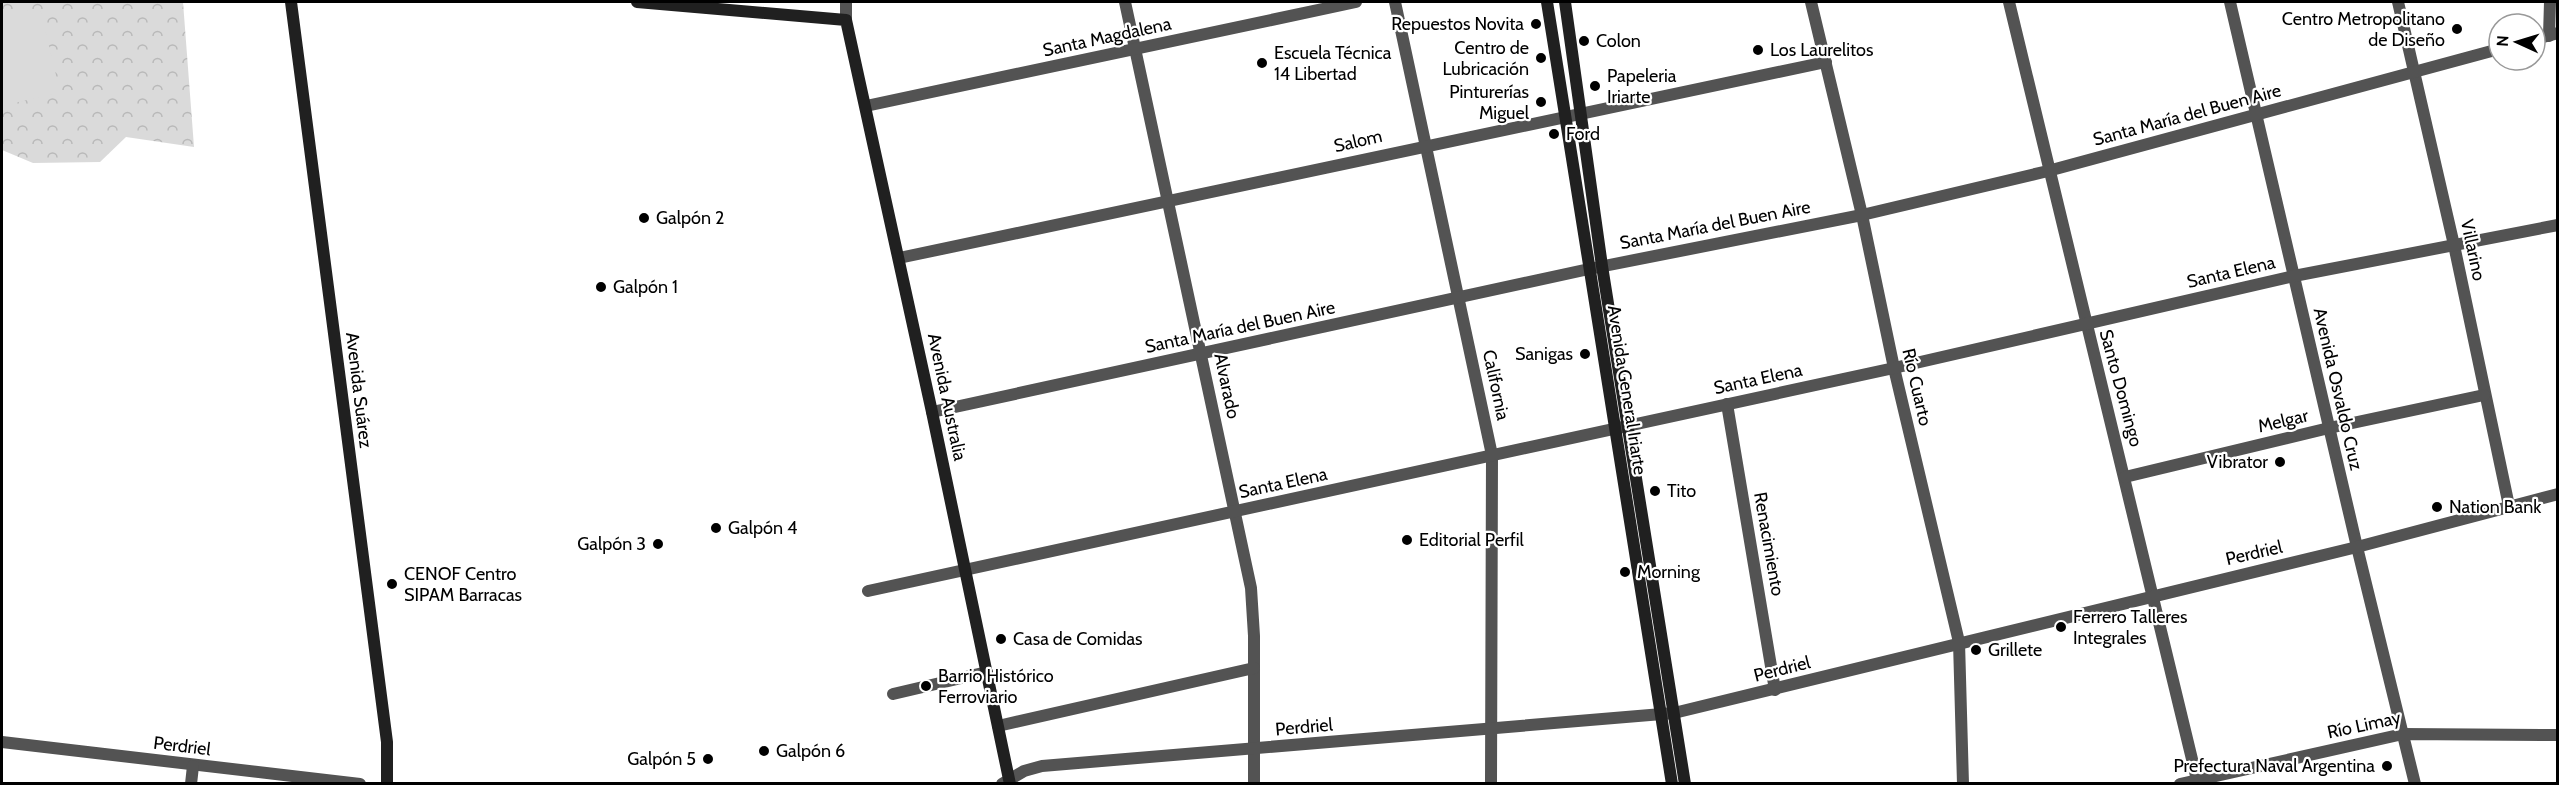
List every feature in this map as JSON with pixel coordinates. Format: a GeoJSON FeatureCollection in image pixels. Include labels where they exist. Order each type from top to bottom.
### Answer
{"type":"FeatureCollection","features":[{"type":"Feature","properties":{"kind":"main road","name":"Avenida Suárez"},"geometry":{"type":"LineString","coordinates":[[291,2],[387,742],[387,783]]}},
{"type":"Feature","properties":{"kind":"main road"},"geometry":{"type":"LineString","coordinates":[[637,2],[846,20]]}},
{"type":"Feature","properties":{"kind":"main road","name":"Avenida General Iriarte"},"geometry":{"type":"LineString","coordinates":[[1547,2],[1565,116],[1595,267],[1621,427],[1672,783]]}},
{"type":"Feature","properties":{"kind":"main road","name":"Avenida General Iriarte"},"geometry":{"type":"LineString","coordinates":[[1566,2],[1581,113],[1595,267]]}},
{"type":"Feature","properties":{"kind":"main road","name":"Avenida Australia"},"geometry":{"type":"LineString","coordinates":[[846,20],[966,570],[1007,782]]}},
{"type":"Feature","properties":{"kind":"main road","name":"Avenida General Iriarte"},"geometry":{"type":"LineString","coordinates":[[1621,427],[1685,783]]}},
{"type":"Feature","properties":{"kind":"street"},"geometry":{"type":"LineString","coordinates":[[846,2],[846,20]]}},
{"type":"Feature","properties":{"kind":"street","name":"Alvarado"},"geometry":{"type":"LineString","coordinates":[[1125,2],[1252,596],[1254,783]]}},
{"type":"Feature","properties":{"kind":"street","name":"Santa Magdalena"},"geometry":{"type":"LineString","coordinates":[[866,106],[1356,2]]}},
{"type":"Feature","properties":{"kind":"street","name":"California"},"geometry":{"type":"LineString","coordinates":[[1395,2],[1492,455],[1491,783]]}},
{"type":"Feature","properties":{"kind":"street","name":"Río Cuarto"},"geometry":{"type":"LineString","coordinates":[[1810,2],[1862,215],[1894,368],[1959,642],[1963,783]]}},
{"type":"Feature","properties":{"kind":"street","name":"Santo Domingo"},"geometry":{"type":"LineString","coordinates":[[2008,2],[2198,782]]}},
{"type":"Feature","properties":{"kind":"street","name":"Avenida Osvaldo Cruz"},"geometry":{"type":"LineString","coordinates":[[2230,2],[2356,548],[2415,783]]}},
{"type":"Feature","properties":{"kind":"street","name":"Villarino"},"geometry":{"type":"LineString","coordinates":[[2398,2],[2454,245],[2509,506]]}},
{"type":"Feature","properties":{"kind":"street"},"geometry":{"type":"LineString","coordinates":[[2550,2],[2553,35]]}},
{"type":"Feature","properties":{"kind":"street","name":"Santa María del Buen Aire"},"geometry":{"type":"LineString","coordinates":[[932,412],[1595,267],[1862,215],[2048,171],[2487,52]]}},
{"type":"Feature","properties":{"kind":"street","name":"Salom"},"geometry":{"type":"LineString","coordinates":[[899,258],[1168,203],[1425,144],[1826,62]]}},
{"type":"Feature","properties":{"kind":"street","name":"Santa Elena"},"geometry":{"type":"LineString","coordinates":[[868,591],[1894,368],[2294,276],[2558,225]]}},
{"type":"Feature","properties":{"kind":"street","name":"Melgar"},"geometry":{"type":"LineString","coordinates":[[2125,477],[2329,428],[2484,395]]}},
{"type":"Feature","properties":{"kind":"street","name":"Renacimiento"},"geometry":{"type":"LineString","coordinates":[[1727,404],[1775,690]]}},
{"type":"Feature","properties":{"kind":"street","name":"Perdriel"},"geometry":{"type":"LineString","coordinates":[[1007,782],[1042,766],[1662,716],[2153,595],[2356,548],[2558,494]]}},
{"type":"Feature","properties":{"kind":"street"},"geometry":{"type":"LineString","coordinates":[[998,726],[1254,668]]}},
{"type":"Feature","properties":{"kind":"street"},"geometry":{"type":"LineString","coordinates":[[893,694],[987,672]]}},
{"type":"Feature","properties":{"kind":"street","name":"Río Limay"},"geometry":{"type":"LineString","coordinates":[[2180,783],[2198,782],[2403,734],[2558,735]]}},
{"type":"Feature","properties":{"kind":"street","name":"Perdriel"},"geometry":{"type":"LineString","coordinates":[[2,742],[193,766],[360,783]]}},
{"type":"Feature","properties":{"kind":"street"},"geometry":{"type":"LineString","coordinates":[[191,783],[193,766]]}},
{"type":"Feature","properties":{"kind":"green space"},"geometry":{"type":"Polygon","coordinates":[[[2,2],[183,2],[194,147],[126,137],[100,162],[33,163],[2,150],[2,2]]]}},
{"type":"Feature","properties":{"kind":"green space"},"geometry":{"type":"Polygon","coordinates":[[[40,8],[60,92],[2,106],[2,17],[40,8]]]}},
{"type":"Feature","properties":{"kind":"place","name":"Repuestos Novita"},"geometry":{"type":"Point","coordinates":[1536,24]}},
{"type":"Feature","properties":{"kind":"place","name":"Centro Metropolitano de Diseño"},"geometry":{"type":"Point","coordinates":[2457,29]}},
{"type":"Feature","properties":{"kind":"place","name":"Colon"},"geometry":{"type":"Point","coordinates":[1584,41]}},
{"type":"Feature","properties":{"kind":"place","name":"Los Laurelitos"},"geometry":{"type":"Point","coordinates":[1758,50]}},
{"type":"Feature","properties":{"kind":"place","name":"Centro de Lubricación"},"geometry":{"type":"Point","coordinates":[1541,58]}},
{"type":"Feature","properties":{"kind":"place","name":"Escuela Técnica 14 Libertad"},"geometry":{"type":"Point","coordinates":[1262,63]}},
{"type":"Feature","properties":{"kind":"place","name":"Papeleria Iriarte"},"geometry":{"type":"Point","coordinates":[1595,86]}},
{"type":"Feature","properties":{"kind":"place","name":"Pinturerías Miguel"},"geometry":{"type":"Point","coordinates":[1541,102]}},
{"type":"Feature","properties":{"kind":"place","name":"Ford"},"geometry":{"type":"Point","coordinates":[1554,134]}},
{"type":"Feature","properties":{"kind":"place","name":"Galpón 2"},"geometry":{"type":"Point","coordinates":[644,218]}},
{"type":"Feature","properties":{"kind":"place","name":"Galpón 1"},"geometry":{"type":"Point","coordinates":[601,287]}},
{"type":"Feature","properties":{"kind":"place","name":"Sanigas"},"geometry":{"type":"Point","coordinates":[1585,354]}},
{"type":"Feature","properties":{"kind":"place","name":"Vibrator"},"geometry":{"type":"Point","coordinates":[2280,462]}},
{"type":"Feature","properties":{"kind":"place","name":"Tito"},"geometry":{"type":"Point","coordinates":[1655,491]}},
{"type":"Feature","properties":{"kind":"place","name":"Nation Bank"},"geometry":{"type":"Point","coordinates":[2437,507]}},
{"type":"Feature","properties":{"kind":"place","name":"Galpón 4"},"geometry":{"type":"Point","coordinates":[716,528]}},
{"type":"Feature","properties":{"kind":"place","name":"Editorial Perfil"},"geometry":{"type":"Point","coordinates":[1407,540]}},
{"type":"Feature","properties":{"kind":"place","name":"Galpón 3"},"geometry":{"type":"Point","coordinates":[658,544]}},
{"type":"Feature","properties":{"kind":"place","name":"Morning"},"geometry":{"type":"Point","coordinates":[1625,572]}},
{"type":"Feature","properties":{"kind":"place","name":"CENOF Centro SIPAM Barracas"},"geometry":{"type":"Point","coordinates":[392,584]}},
{"type":"Feature","properties":{"kind":"place","name":"Ferrero Talleres Integrales"},"geometry":{"type":"Point","coordinates":[2061,627]}},
{"type":"Feature","properties":{"kind":"place","name":"Casa de Comidas"},"geometry":{"type":"Point","coordinates":[1001,639]}},
{"type":"Feature","properties":{"kind":"place","name":"Grillete"},"geometry":{"type":"Point","coordinates":[1976,650]}},
{"type":"Feature","properties":{"kind":"place","name":"Barrio Histórico Ferroviario"},"geometry":{"type":"Point","coordinates":[926,686]}},
{"type":"Feature","properties":{"kind":"place","name":"Galpón 6"},"geometry":{"type":"Point","coordinates":[764,751]}},
{"type":"Feature","properties":{"kind":"place","name":"Galpón 5"},"geometry":{"type":"Point","coordinates":[708,759]}},
{"type":"Feature","properties":{"kind":"place","name":"Prefectura Naval Argentina"},"geometry":{"type":"Point","coordinates":[2387,766]}}]}
